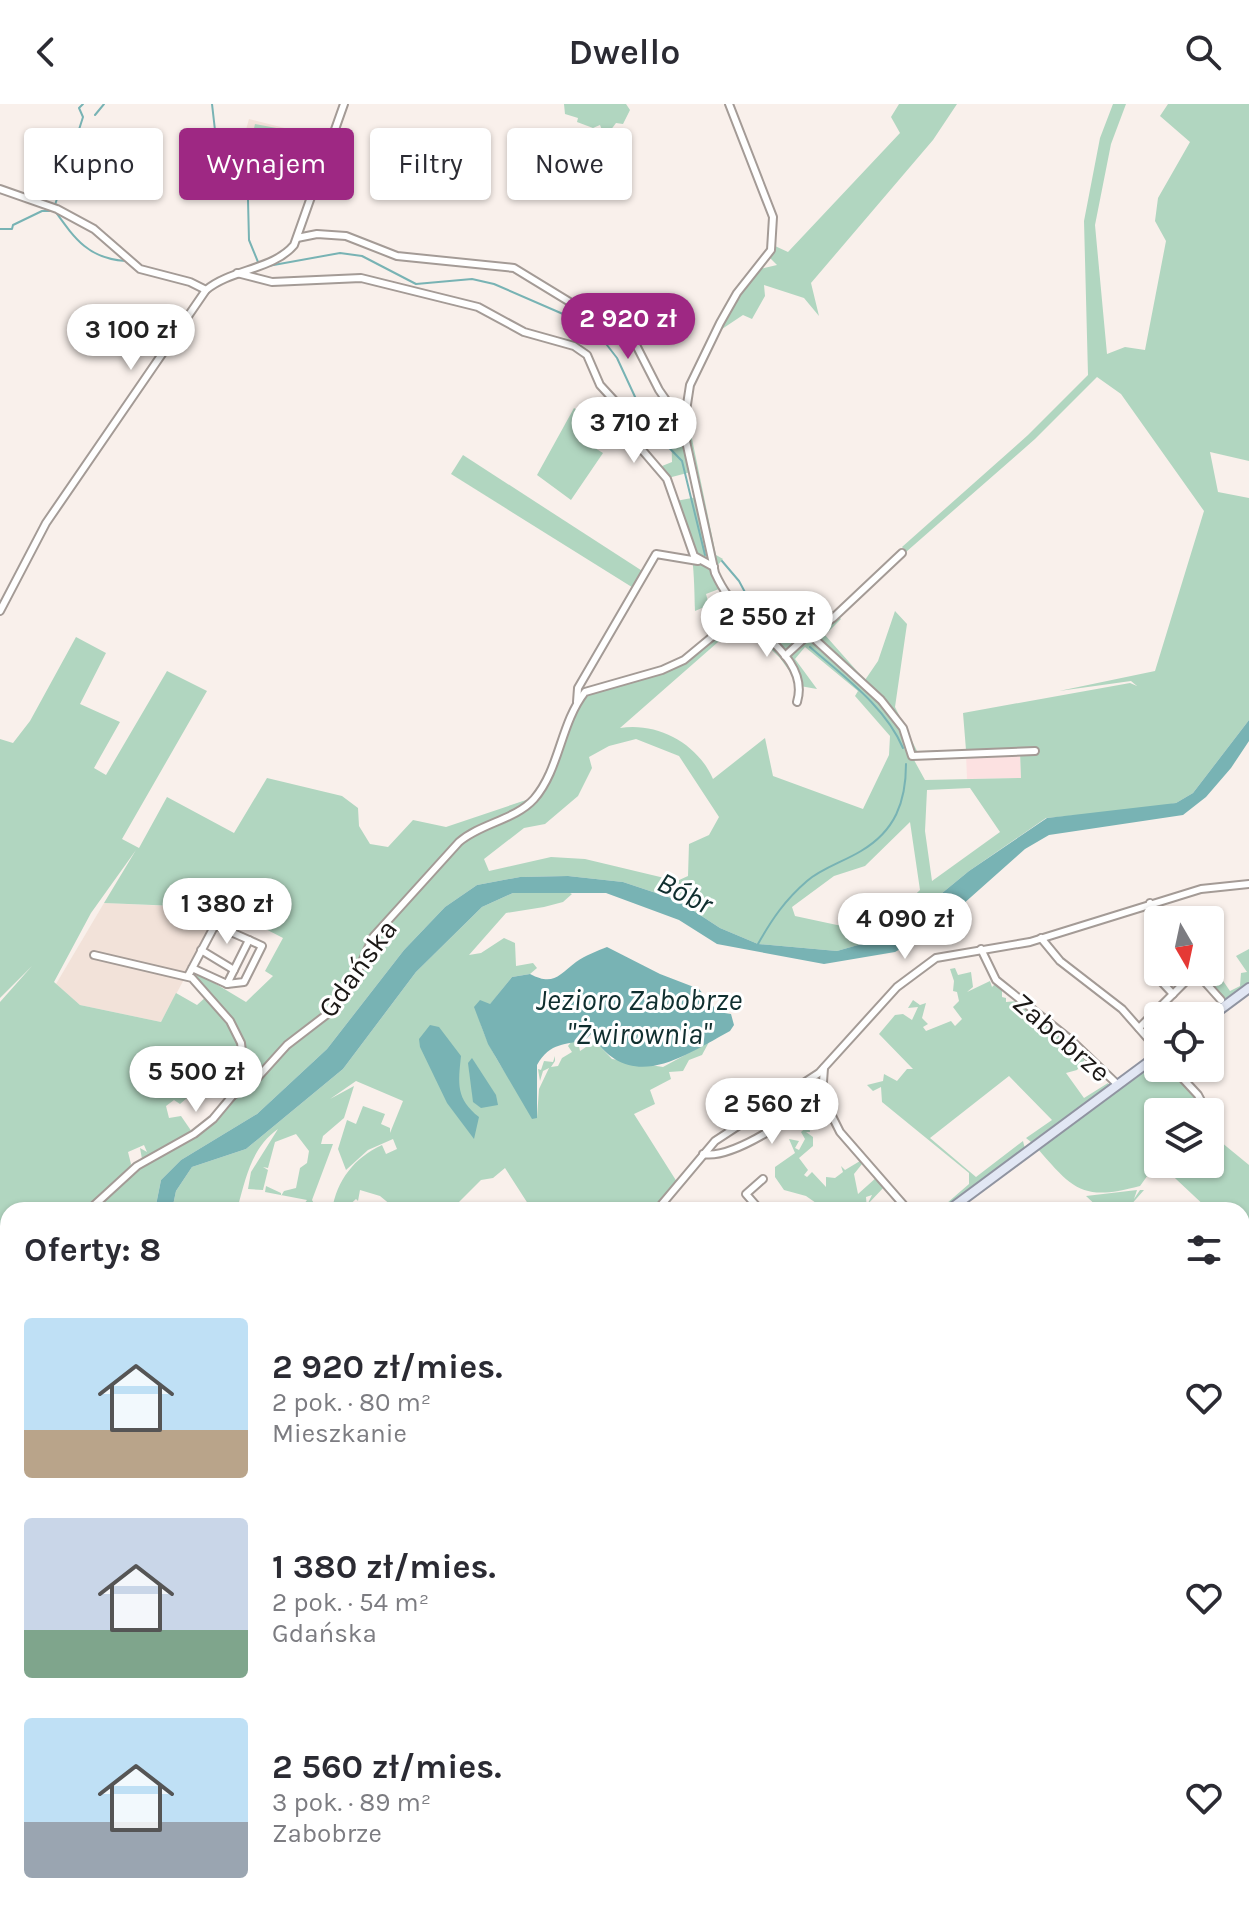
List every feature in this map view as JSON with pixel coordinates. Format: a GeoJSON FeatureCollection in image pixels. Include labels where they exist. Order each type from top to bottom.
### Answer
{"type":"FeatureCollection","features":[{"type":"Feature","properties":{"kind":"main road"},"geometry":{"type":"LineString","coordinates":[[1224,1007],[1249,988]]}},
{"type":"Feature","properties":{"kind":"main road"},"geometry":{"type":"LineString","coordinates":[[960,1202],[1144,1064]]}},
{"type":"Feature","properties":{"kind":"street"},"geometry":{"type":"LineString","coordinates":[[0,611],[46,523],[206,290],[237,273],[286,253],[297,238],[344,104]]}},
{"type":"Feature","properties":{"kind":"street"},"geometry":{"type":"LineString","coordinates":[[680,417],[686,411],[690,385],[720,323],[737,293],[771,250],[773,217],[729,104]]}},
{"type":"Feature","properties":{"kind":"street"},"geometry":{"type":"LineString","coordinates":[[0,189],[57,209],[94,229],[140,269],[190,282],[206,290]]}},
{"type":"Feature","properties":{"kind":"street"},"geometry":{"type":"LineString","coordinates":[[297,238],[317,234],[346,236],[397,256],[514,268],[636,345],[659,390],[680,417],[714,567],[726,594],[785,656],[801,683],[797,702]]}},
{"type":"Feature","properties":{"kind":"street"},"geometry":{"type":"LineString","coordinates":[[237,273],[272,282],[361,278],[478,307],[524,332],[574,346],[587,355],[600,385],[622,409],[637,444],[667,479],[688,532],[691,549],[699,561]]}},
{"type":"Feature","properties":{"kind":"street"},"geometry":{"type":"LineString","coordinates":[[691,549],[686,559],[714,567]]}},
{"type":"Feature","properties":{"kind":"street"},"geometry":{"type":"LineString","coordinates":[[785,656],[833,618],[902,553]]}},
{"type":"Feature","properties":{"kind":"street","name":"Gdańska"},"geometry":{"type":"LineString","coordinates":[[98,1202],[137,1166],[202,1129],[233,1095],[250,1086],[287,1045],[330,1012],[353,982],[373,937],[465,837],[524,808],[535,797],[545,783],[577,702],[578,688],[656,554],[686,559]]}},
{"type":"Feature","properties":{"kind":"street"},"geometry":{"type":"LineString","coordinates":[[744,614],[809,634],[881,700],[903,728],[912,756],[1035,751]]}},
{"type":"Feature","properties":{"kind":"street"},"geometry":{"type":"LineString","coordinates":[[577,702],[585,692],[604,684],[662,670],[684,660],[744,614]]}},
{"type":"Feature","properties":{"kind":"street"},"geometry":{"type":"LineString","coordinates":[[664,1202],[703,1154],[741,1121],[783,1098],[824,1068],[897,987],[942,956],[1041,938],[1209,887],[1249,884]]}},
{"type":"Feature","properties":{"kind":"street"},"geometry":{"type":"LineString","coordinates":[[94,955],[192,978],[192,968],[215,925],[262,946],[244,982],[227,984],[192,968]]}},
{"type":"Feature","properties":{"kind":"street"},"geometry":{"type":"LineString","coordinates":[[1041,938],[1060,961],[1101,990],[1144,1035]]}},
{"type":"Feature","properties":{"kind":"street"},"geometry":{"type":"LineString","coordinates":[[227,984],[249,940]]}},
{"type":"Feature","properties":{"kind":"street","name":"Zabobrze"},"geometry":{"type":"LineString","coordinates":[[981,949],[996,980],[1072,1041],[1118,1085]]}},
{"type":"Feature","properties":{"kind":"street"},"geometry":{"type":"LineString","coordinates":[[201,950],[234,970]]}},
{"type":"Feature","properties":{"kind":"street","name":"Gdańska"},"geometry":{"type":"LineString","coordinates":[[192,978],[225,1013],[241,1043],[242,1068],[233,1095]]}},
{"type":"Feature","properties":{"kind":"street"},"geometry":{"type":"LineString","coordinates":[[1166,986],[1173,994]]}},
{"type":"Feature","properties":{"kind":"street"},"geometry":{"type":"LineString","coordinates":[[1139,1028],[1181,986]]}},
{"type":"Feature","properties":{"kind":"street"},"geometry":{"type":"LineString","coordinates":[[1206,986],[1221,1000]]}},
{"type":"Feature","properties":{"kind":"street"},"geometry":{"type":"LineString","coordinates":[[824,1068],[822,1091],[845,1140],[901,1202]]}},
{"type":"Feature","properties":{"kind":"street"},"geometry":{"type":"LineString","coordinates":[[1186,1082],[1200,1098]]}},
{"type":"Feature","properties":{"kind":"street"},"geometry":{"type":"LineString","coordinates":[[703,1154],[712,1154],[776,1127],[822,1091]]}},
{"type":"Feature","properties":{"kind":"street"},"geometry":{"type":"LineString","coordinates":[[753,1202],[746,1194],[763,1179]]}},
{"type":"Feature","properties":{"kind":"shaded area"},"geometry":{"type":"Polygon","coordinates":[[[249,119],[285,128],[246,128],[249,119]]]}},
{"type":"Feature","properties":{"kind":"shaded area"},"geometry":{"type":"Polygon","coordinates":[[[1020,752],[1021,778],[967,779],[966,754],[1020,752]]]}},
{"type":"Feature","properties":{"kind":"shaded area"},"geometry":{"type":"Polygon","coordinates":[[[104,903],[216,908],[214,924],[161,1022],[80,1005],[56,984],[104,903]]]}},
{"type":"Feature","properties":{"kind":"green space"},"geometry":{"type":"Polygon","coordinates":[[[564,104],[626,104],[630,110],[623,124],[616,123],[612,128],[601,128],[600,125],[593,128],[565,114],[564,104]]]}},
{"type":"Feature","properties":{"kind":"green space"},"geometry":{"type":"Polygon","coordinates":[[[899,104],[957,104],[933,140],[811,283],[819,316],[804,298],[764,285],[765,296],[752,319],[743,315],[719,331],[731,306],[760,269],[777,265],[769,257],[775,246],[788,252],[900,133],[891,117],[899,104]]]}},
{"type":"Feature","properties":{"kind":"green space"},"geometry":{"type":"Polygon","coordinates":[[[1113,104],[1126,104],[1111,144],[1095,225],[1107,354],[1125,347],[1145,350],[1166,241],[1155,221],[1158,198],[1190,142],[1160,116],[1168,104],[1249,104],[1249,461],[1210,452],[1218,492],[1249,498],[1249,720],[1193,793],[1176,803],[1147,809],[1046,818],[969,871],[908,921],[865,943],[837,951],[758,944],[720,928],[677,900],[623,882],[568,876],[520,877],[477,885],[445,907],[404,950],[327,1049],[257,1114],[181,1160],[161,1180],[157,1202],[0,1202],[0,1002],[32,966],[0,998],[0,739],[13,743],[30,721],[76,637],[106,653],[80,704],[120,722],[94,768],[106,775],[167,671],[207,691],[122,839],[139,848],[167,797],[234,833],[267,778],[342,796],[358,808],[359,826],[370,844],[388,847],[413,820],[446,827],[535,797],[580,695],[674,666],[754,602],[760,613],[812,630],[833,611],[841,619],[825,635],[865,680],[878,661],[895,611],[907,624],[895,707],[917,751],[966,750],[963,713],[1130,683],[1137,686],[1131,681],[1059,691],[1155,671],[1204,511],[1121,394],[1097,377],[1035,439],[906,552],[902,547],[1028,435],[1088,375],[1084,221],[1100,138],[1113,104]],[[742,621],[620,728],[648,729],[675,738],[697,755],[713,779],[765,738],[773,776],[863,809],[889,755],[890,736],[855,696],[858,691],[805,647],[795,659],[817,689],[800,686],[780,658],[742,621]],[[636,739],[609,746],[589,757],[592,768],[578,796],[545,824],[524,828],[484,859],[489,871],[551,857],[585,859],[677,881],[688,876],[689,844],[709,835],[719,817],[679,756],[636,739]],[[1020,752],[914,760],[925,780],[1021,778],[1020,752]],[[970,788],[927,790],[925,831],[932,881],[1000,832],[970,788]],[[910,822],[865,866],[834,876],[792,907],[795,916],[837,925],[881,927],[920,890],[910,822]],[[136,850],[91,913],[54,982],[80,1005],[161,1022],[176,993],[197,1005],[207,996],[192,978],[196,972],[246,1002],[273,976],[265,971],[283,938],[225,908],[104,903],[136,850]],[[199,1073],[192,1078],[196,1090],[180,1104],[174,1100],[166,1106],[169,1118],[181,1116],[192,1132],[142,1159],[140,1148],[147,1152],[144,1145],[128,1152],[131,1164],[128,1172],[192,1138],[217,1115],[238,1082],[229,1077],[225,1083],[217,1085],[199,1073]]]}},
{"type":"Feature","properties":{"kind":"green space"},"geometry":{"type":"Polygon","coordinates":[[[255,124],[276,128],[254,128],[255,124]]]}},
{"type":"Feature","properties":{"kind":"green space"},"geometry":{"type":"Polygon","coordinates":[[[574,408],[602,426],[590,445],[603,453],[571,500],[537,475],[574,408]]]}},
{"type":"Feature","properties":{"kind":"green space"},"geometry":{"type":"Polygon","coordinates":[[[685,423],[687,434],[691,434],[716,555],[723,559],[712,572],[719,589],[706,594],[709,605],[695,611],[690,541],[676,501],[697,497],[691,472],[668,478],[657,468],[672,462],[671,426],[685,423]]]}},
{"type":"Feature","properties":{"kind":"green space"},"geometry":{"type":"Polygon","coordinates":[[[463,455],[647,574],[635,589],[451,474],[463,455]]]}},
{"type":"Feature","properties":{"kind":"green space"},"geometry":{"type":"Polygon","coordinates":[[[566,891],[572,894],[563,902],[506,913],[469,955],[481,953],[504,938],[515,943],[516,966],[533,963],[537,968],[530,974],[512,977],[479,1018],[496,1057],[537,1117],[539,1089],[549,1068],[543,1071],[540,1081],[538,1069],[541,1070],[544,1061],[553,1062],[555,1056],[555,1061],[551,1067],[558,1066],[562,1058],[572,1052],[568,1046],[572,1041],[578,1042],[580,1051],[595,1041],[612,1059],[663,1067],[709,1042],[702,1055],[689,1060],[683,1071],[669,1072],[671,1079],[650,1090],[655,1104],[634,1114],[677,1182],[663,1202],[527,1202],[505,1168],[493,1178],[481,1180],[459,1202],[387,1202],[380,1196],[360,1190],[358,1201],[333,1202],[348,1171],[363,1156],[382,1145],[386,1154],[397,1149],[393,1139],[368,1150],[346,1170],[338,1149],[347,1120],[356,1124],[363,1106],[385,1114],[381,1124],[390,1128],[390,1133],[403,1101],[356,1081],[330,1099],[354,1086],[344,1118],[323,1136],[321,1144],[333,1144],[313,1202],[306,1202],[307,1200],[282,1195],[284,1191],[296,1188],[300,1168],[307,1163],[309,1151],[296,1134],[275,1142],[268,1168],[263,1167],[268,1170],[263,1190],[248,1189],[251,1172],[278,1129],[256,1154],[239,1202],[174,1202],[176,1191],[192,1167],[246,1149],[343,1069],[416,972],[482,907],[513,893],[566,891]]]}},
{"type":"Feature","properties":{"kind":"green space"},"geometry":{"type":"Polygon","coordinates":[[[1249,949],[1249,985],[1224,1003],[1208,986],[1224,986],[1224,982],[1230,991],[1240,986],[1241,973],[1247,972],[1236,956],[1249,949]]]}},
{"type":"Feature","properties":{"kind":"green space"},"geometry":{"type":"Polygon","coordinates":[[[955,968],[958,975],[971,972],[973,987],[967,992],[990,981],[992,987],[997,982],[1002,986],[1002,997],[1006,998],[1006,1002],[1019,1001],[1037,1019],[1042,1018],[1087,1057],[1077,1070],[1066,1073],[1084,1098],[1108,1083],[1110,1086],[1031,1142],[1026,1138],[1052,1120],[1009,1076],[930,1138],[976,1177],[1023,1141],[1025,1149],[955,1202],[948,1202],[969,1184],[969,1173],[882,1102],[881,1087],[873,1091],[867,1085],[883,1081],[884,1074],[897,1081],[907,1069],[913,1069],[879,1034],[895,1015],[903,1014],[912,1020],[918,1007],[908,1008],[913,1000],[920,1005],[926,1003],[922,1018],[928,1024],[923,1027],[926,1031],[951,1021],[955,1026],[962,1019],[953,1007],[959,1001],[957,992],[953,991],[950,969],[955,968]]]}},
{"type":"Feature","properties":{"kind":"green space"},"geometry":{"type":"Polygon","coordinates":[[[1144,1070],[1144,1082],[1182,1082],[1195,1098],[1144,1098],[1146,1178],[1140,1186],[1106,1192],[1082,1189],[1061,1175],[1038,1149],[1144,1070]]]}},
{"type":"Feature","properties":{"kind":"green space"},"geometry":{"type":"Polygon","coordinates":[[[809,1125],[810,1132],[806,1132],[813,1137],[813,1146],[799,1158],[808,1170],[804,1175],[807,1177],[812,1172],[826,1187],[826,1177],[835,1178],[843,1172],[841,1166],[845,1170],[860,1161],[862,1164],[854,1174],[858,1194],[877,1177],[885,1186],[870,1202],[872,1195],[866,1197],[866,1202],[815,1202],[806,1196],[784,1190],[775,1177],[775,1167],[795,1153],[789,1139],[799,1141],[795,1148],[799,1150],[805,1139],[801,1132],[809,1125]]]}},
{"type":"Feature","properties":{"kind":"green space"},"geometry":{"type":"Polygon","coordinates":[[[1224,1144],[1249,1165],[1249,1202],[1200,1202],[1175,1178],[1224,1178],[1224,1144]]]}},
{"type":"Feature","properties":{"kind":"green space"},"geometry":{"type":"Polygon","coordinates":[[[266,1186],[281,1193],[265,1192],[266,1186]]]}},
{"type":"Feature","properties":{"kind":"green space"},"geometry":{"type":"Polygon","coordinates":[[[1137,1190],[1134,1199],[1140,1190],[1144,1190],[1133,1202],[1092,1202],[1086,1196],[1137,1190]]]}},
{"type":"Feature","properties":{"kind":"water"},"geometry":{"type":"Polygon","coordinates":[[[1249,720],[1249,741],[1231,768],[1206,797],[1183,815],[1049,835],[1025,849],[935,929],[895,952],[824,964],[717,944],[679,920],[606,893],[513,893],[482,907],[416,972],[343,1069],[246,1149],[192,1167],[176,1191],[174,1202],[157,1202],[161,1180],[181,1160],[257,1114],[327,1049],[404,950],[445,907],[477,885],[520,877],[568,876],[623,882],[677,900],[720,928],[758,944],[837,951],[865,943],[908,921],[969,871],[1047,818],[1176,803],[1193,793],[1249,720]]]}},
{"type":"Feature","properties":{"kind":"water","name":"Jezioro Zabobrze \"Żwirownia\""},"geometry":{"type":"Polygon","coordinates":[[[607,947],[660,974],[699,989],[718,1012],[731,1014],[734,1025],[730,1031],[694,1051],[657,1065],[639,1067],[622,1063],[606,1052],[591,1034],[586,1039],[553,1048],[537,1065],[537,1118],[532,1119],[488,1044],[474,1007],[480,1000],[490,1004],[512,977],[530,974],[544,979],[555,978],[580,960],[607,947]]]}},
{"type":"Feature","properties":{"kind":"water"},"geometry":{"type":"Polygon","coordinates":[[[430,1025],[439,1027],[461,1056],[459,1075],[462,1097],[479,1117],[474,1139],[447,1103],[420,1047],[419,1039],[430,1025]]]}},
{"type":"Feature","properties":{"kind":"water"},"geometry":{"type":"Polygon","coordinates":[[[472,1058],[496,1095],[498,1105],[481,1108],[473,1102],[468,1063],[472,1058]]]}},
{"type":"Feature","properties":{"kind":"waterway"},"geometry":{"type":"LineString","coordinates":[[55,205],[83,117],[79,108],[83,104]]}},
{"type":"Feature","properties":{"kind":"waterway"},"geometry":{"type":"LineString","coordinates":[[95,115],[104,104]]}},
{"type":"Feature","properties":{"kind":"waterway"},"geometry":{"type":"LineString","coordinates":[[212,104],[216,139],[239,164],[248,200],[249,240],[258,262]]}},
{"type":"Feature","properties":{"kind":"waterway"},"geometry":{"type":"LineString","coordinates":[[0,229],[12,229],[13,225],[42,211],[55,211],[84,246],[102,256],[126,261]]}},
{"type":"Feature","properties":{"kind":"waterway"},"geometry":{"type":"LineString","coordinates":[[268,266],[340,253],[362,256],[416,284],[472,279],[494,284],[563,314]]}},
{"type":"Feature","properties":{"kind":"waterway"},"geometry":{"type":"LineString","coordinates":[[570,317],[577,317],[600,336],[617,358],[649,427],[682,461],[705,555]]}},
{"type":"Feature","properties":{"kind":"waterway"},"geometry":{"type":"LineString","coordinates":[[722,561],[739,581],[755,611]]}},
{"type":"Feature","properties":{"kind":"waterway"},"geometry":{"type":"LineString","coordinates":[[767,628],[791,635]]}},
{"type":"Feature","properties":{"kind":"waterway"},"geometry":{"type":"LineString","coordinates":[[810,647],[875,705],[903,748]]}},
{"type":"Feature","properties":{"kind":"waterway"},"geometry":{"type":"LineString","coordinates":[[758,944],[780,910],[807,881],[873,843],[890,825],[901,803],[906,764]]}},
{"type":"Feature","properties":{"kind":"water label","name":"Bóbr"},"geometry":{"type":"Point","coordinates":[685,893]}}]}
